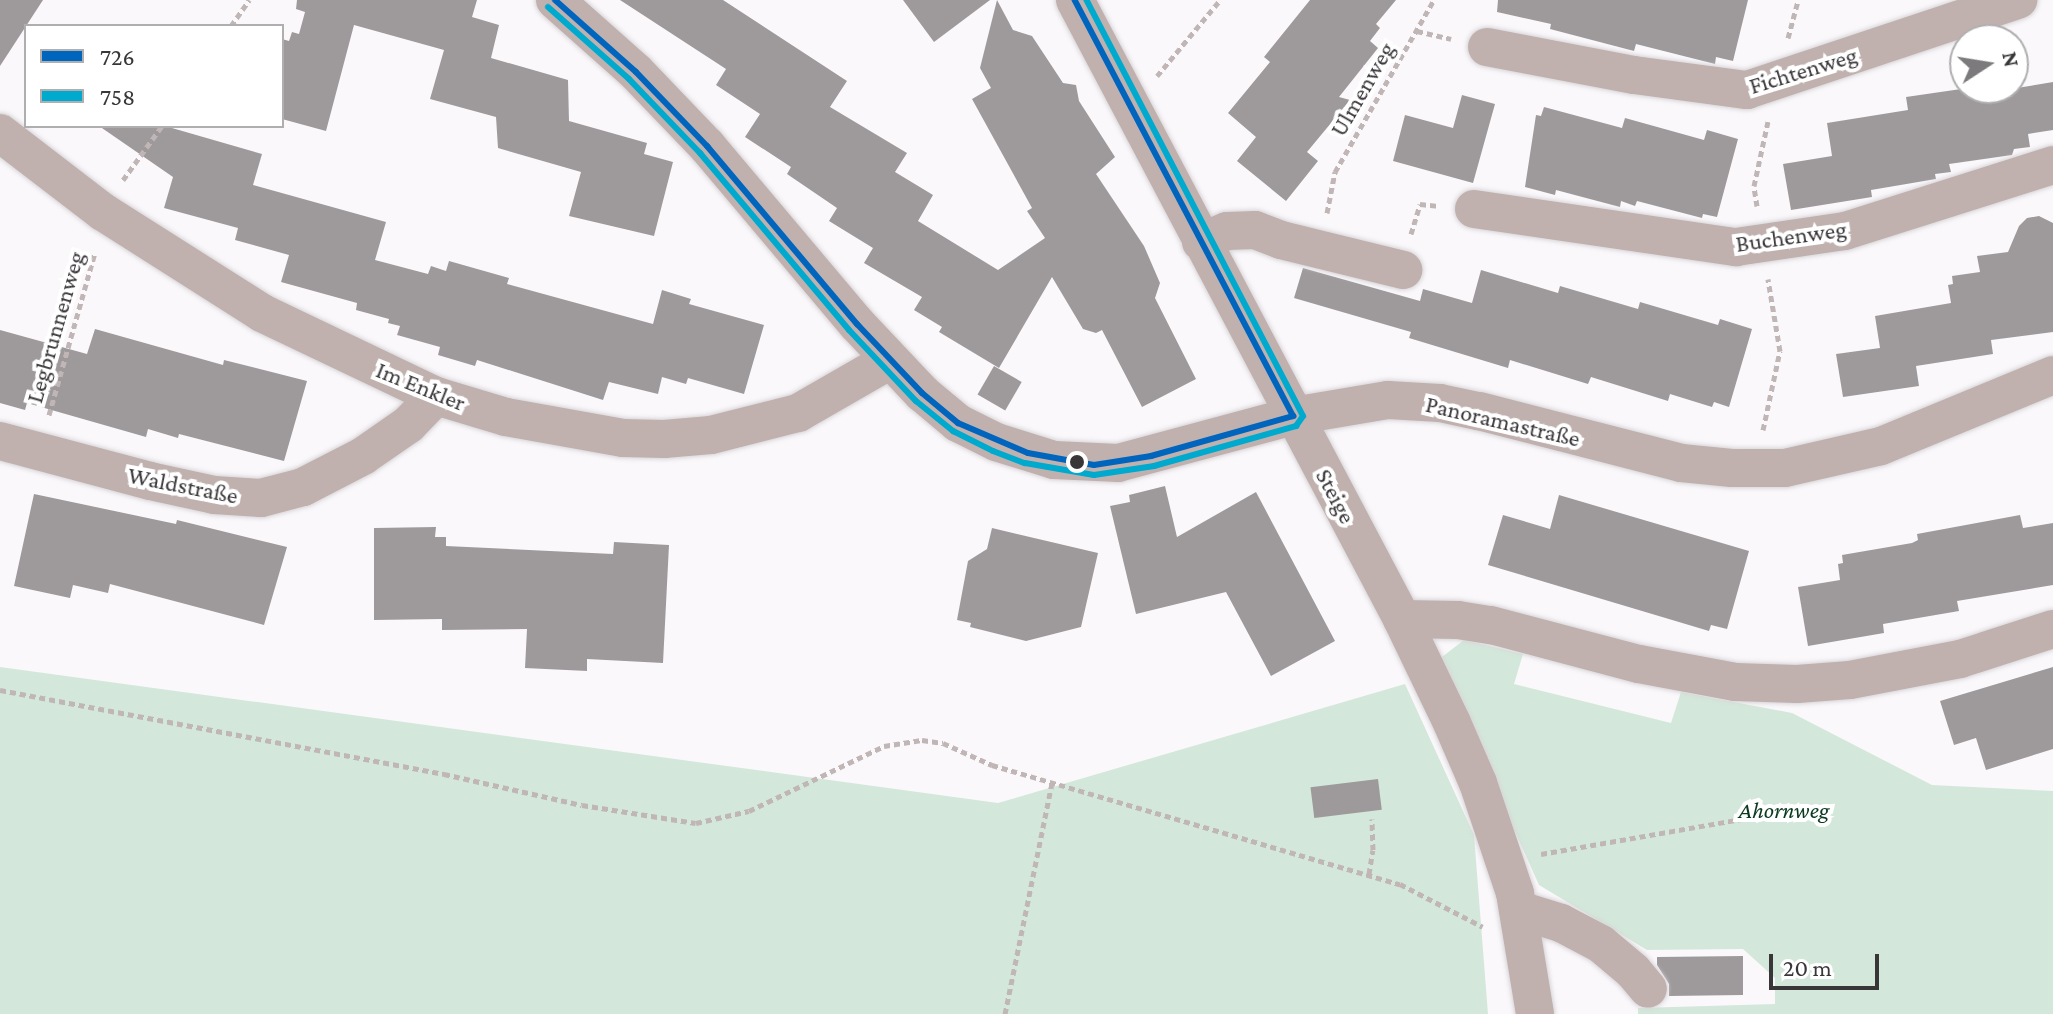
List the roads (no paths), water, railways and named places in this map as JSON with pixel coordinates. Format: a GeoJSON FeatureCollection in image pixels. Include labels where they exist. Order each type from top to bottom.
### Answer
{"type":"FeatureCollection","features":[{"type":"Feature","properties":{"kind":"street","name":"Panoramastraße"},"geometry":{"type":"LineString","coordinates":[[555,0],[636,72],[707,146],[890,360],[958,423],[996,442],[1075,463],[1118,463],[1293,416],[1388,400],[1440,403],[1681,463],[1757,470],[1815,463],[1881,446],[2053,375]]}},
{"type":"Feature","properties":{"kind":"street","name":"Steige"},"geometry":{"type":"LineString","coordinates":[[1075,0],[1402,619],[1478,783],[1506,860],[1521,920],[1535,1014]]}},
{"type":"Feature","properties":{"kind":"street","name":"Fichtenweg"},"geometry":{"type":"LineString","coordinates":[[1487,47],[1721,89],[1747,90],[2018,0]]}},
{"type":"Feature","properties":{"kind":"street","name":"Im Enkler"},"geometry":{"type":"LineString","coordinates":[[0,133],[103,212],[262,313],[436,396],[506,417],[623,438],[676,438],[735,431],[798,413],[890,360]]}},
{"type":"Feature","properties":{"kind":"street","name":"Buchenweg"},"geometry":{"type":"LineString","coordinates":[[1474,209],[1736,247],[1845,231],[2053,165]]}},
{"type":"Feature","properties":{"kind":"street"},"geometry":{"type":"LineString","coordinates":[[1201,242],[1227,231],[1255,230],[1281,240],[1403,270]]}},
{"type":"Feature","properties":{"kind":"street","name":"Waldstraße"},"geometry":{"type":"LineString","coordinates":[[0,441],[201,492],[261,498],[303,487],[353,462],[409,424],[436,396]]}},
{"type":"Feature","properties":{"kind":"street"},"geometry":{"type":"LineString","coordinates":[[1402,619],[1458,620],[1491,625],[1639,664],[1735,682],[1797,684],[1850,680],[1960,659],[2053,629]]}},
{"type":"Feature","properties":{"kind":"street"},"geometry":{"type":"LineString","coordinates":[[1521,920],[1561,923],[1601,944],[1633,971],[1648,989]]}},
{"type":"Feature","properties":{"kind":"park label","name":"Ahornweg"},"geometry":{"type":"Point","coordinates":[1784,810]}}]}
